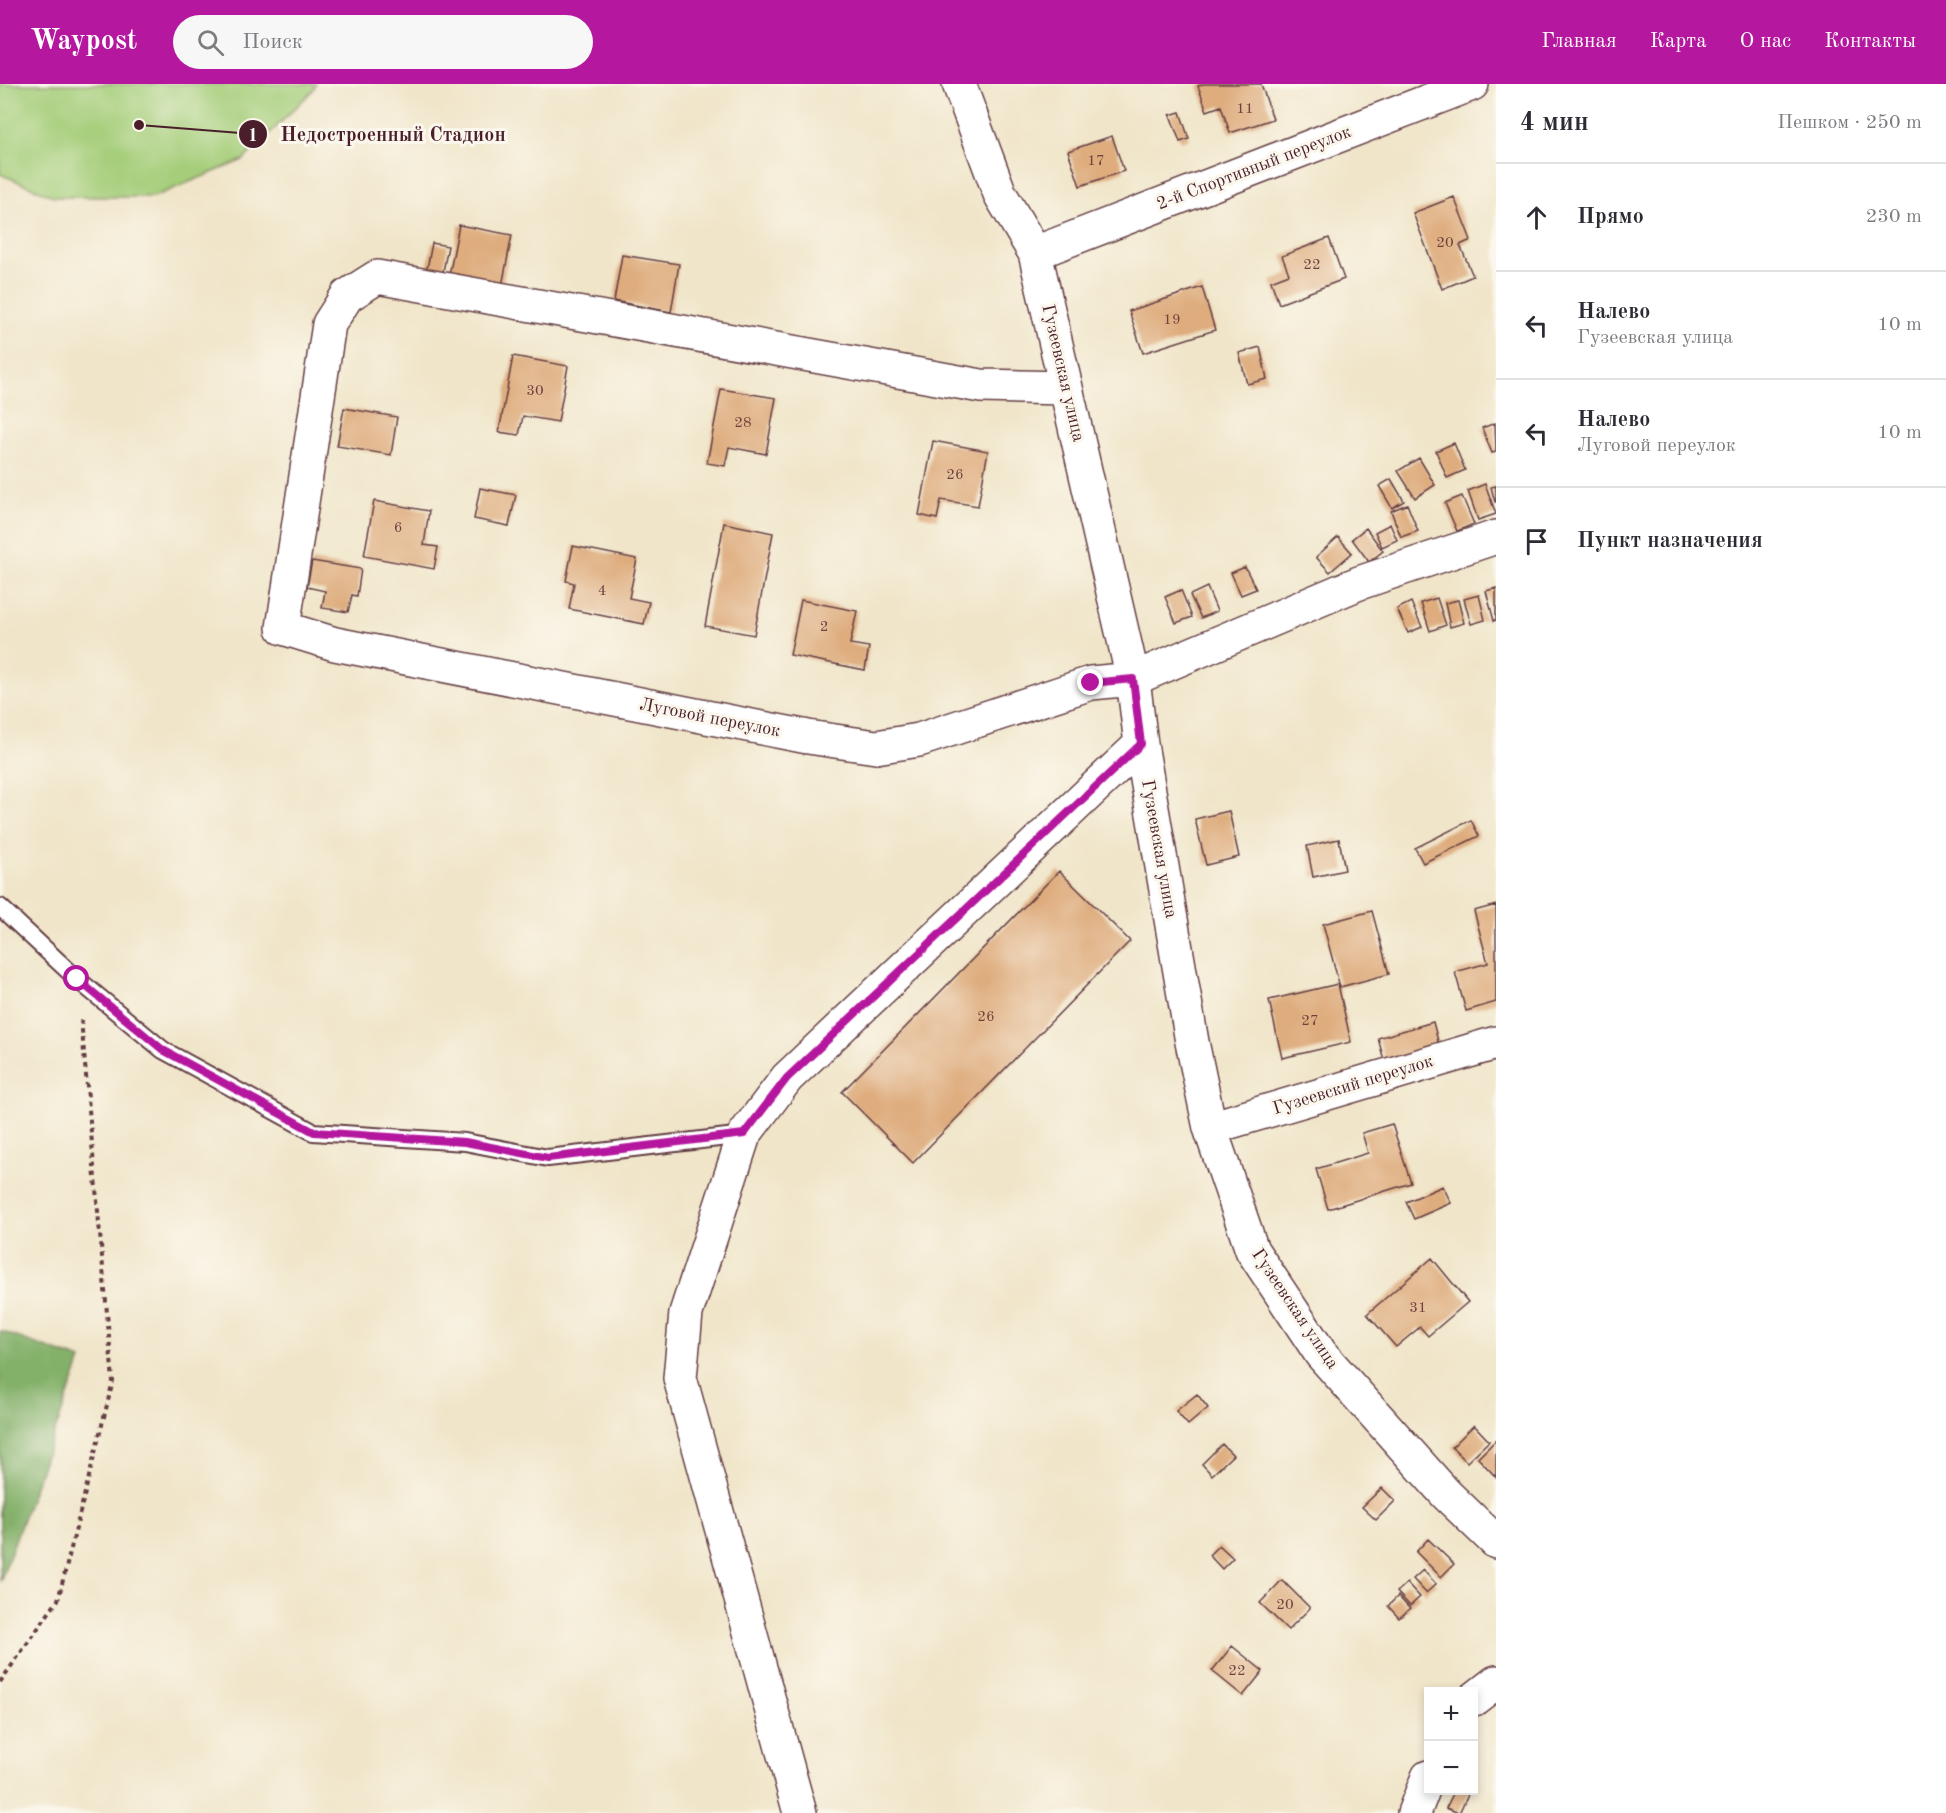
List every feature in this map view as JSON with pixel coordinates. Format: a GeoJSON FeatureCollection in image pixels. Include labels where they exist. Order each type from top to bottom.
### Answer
{"type":"FeatureCollection","features":[{"type":"Feature","properties":{"kind":"street","name":"Гузеевская улица"},"geometry":{"type":"LineString","coordinates":[[959,84],[1000,194],[1035,253],[1133,679],[1141,744],[1190,1031],[1210,1128],[1252,1250],[1321,1354],[1446,1494],[1496,1542]]}},
{"type":"Feature","properties":{"kind":"street","name":"2-й Спортивный переулок"},"geometry":{"type":"LineString","coordinates":[[1035,253],[1472,84]]}},
{"type":"Feature","properties":{"kind":"street","name":"Луговой переулок"},"geometry":{"type":"LineString","coordinates":[[1066,388],[981,386],[377,277],[347,296],[329,324],[283,628],[334,644],[808,737],[876,747],[920,740],[1091,683],[1133,679],[1359,583],[1496,537]]}},
{"type":"Feature","properties":{"kind":"street"},"geometry":{"type":"LineString","coordinates":[[801,1813],[680,1378],[686,1313],[744,1134],[787,1078],[1141,744]]}},
{"type":"Feature","properties":{"kind":"street","name":"Гузеевский переулок"},"geometry":{"type":"LineString","coordinates":[[1210,1128],[1496,1043]]}},
{"type":"Feature","properties":{"kind":"street"},"geometry":{"type":"LineString","coordinates":[[1478,1696],[1496,1683]]}},
{"type":"Feature","properties":{"kind":"street"},"geometry":{"type":"LineString","coordinates":[[1414,1813],[1424,1787]]}},
{"type":"Feature","properties":{"kind":"lane"},"geometry":{"type":"LineString","coordinates":[[0,907],[77,979],[163,1050],[314,1132],[465,1142],[548,1158],[744,1134]]}},
{"type":"Feature","properties":{"kind":"path"},"geometry":{"type":"LineString","coordinates":[[0,1682],[58,1600],[114,1381],[77,979]]}},
{"type":"Feature","properties":{"kind":"green space"},"geometry":{"type":"Polygon","coordinates":[[[0,84],[316,84],[313,90],[243,160],[153,197],[55,197],[0,174],[0,84]]]}},
{"type":"Feature","properties":{"kind":"green space"},"geometry":{"type":"Polygon","coordinates":[[[0,1331],[81,1360],[0,1582],[0,1331]]]}},
{"type":"Feature","properties":{"kind":"building"},"geometry":{"type":"Polygon","coordinates":[[[1203,84],[1261,84],[1273,119],[1230,133],[1221,106],[1207,111],[1198,86],[1203,84]]]}},
{"type":"Feature","properties":{"kind":"building"},"geometry":{"type":"Polygon","coordinates":[[[1180,112],[1189,139],[1180,142],[1170,115],[1180,112]]]}},
{"type":"Feature","properties":{"kind":"building"},"geometry":{"type":"Polygon","coordinates":[[[1112,136],[1124,171],[1080,186],[1068,151],[1112,136]]]}},
{"type":"Feature","properties":{"kind":"building"},"geometry":{"type":"Polygon","coordinates":[[[1454,197],[1471,240],[1460,245],[1473,276],[1442,289],[1413,213],[1454,197]]]}},
{"type":"Feature","properties":{"kind":"building"},"geometry":{"type":"Polygon","coordinates":[[[459,225],[512,235],[502,286],[449,276],[459,225]]]}},
{"type":"Feature","properties":{"kind":"building"},"geometry":{"type":"Polygon","coordinates":[[[1329,238],[1344,279],[1279,304],[1271,281],[1289,274],[1282,256],[1329,238]]]}},
{"type":"Feature","properties":{"kind":"building"},"geometry":{"type":"Polygon","coordinates":[[[432,243],[448,246],[443,272],[427,269],[432,243]]]}},
{"type":"Feature","properties":{"kind":"building"},"geometry":{"type":"Polygon","coordinates":[[[622,255],[679,264],[671,312],[614,301],[622,255]]]}},
{"type":"Feature","properties":{"kind":"building"},"geometry":{"type":"Polygon","coordinates":[[[1202,287],[1215,330],[1143,353],[1129,311],[1202,287]]]}},
{"type":"Feature","properties":{"kind":"building"},"geometry":{"type":"Polygon","coordinates":[[[1260,347],[1267,379],[1247,384],[1239,353],[1260,347]]]}},
{"type":"Feature","properties":{"kind":"building"},"geometry":{"type":"Polygon","coordinates":[[[513,356],[568,366],[558,422],[523,416],[519,435],[499,432],[513,356]]]}},
{"type":"Feature","properties":{"kind":"building"},"geometry":{"type":"Polygon","coordinates":[[[721,389],[776,398],[766,454],[729,447],[725,466],[707,463],[721,389]]]}},
{"type":"Feature","properties":{"kind":"building"},"geometry":{"type":"Polygon","coordinates":[[[344,408],[397,417],[391,455],[337,446],[344,408]]]}},
{"type":"Feature","properties":{"kind":"building"},"geometry":{"type":"Polygon","coordinates":[[[1495,423],[1496,452],[1492,453],[1482,428],[1495,423]]]}},
{"type":"Feature","properties":{"kind":"building"},"geometry":{"type":"Polygon","coordinates":[[[933,441],[988,451],[978,506],[941,500],[937,519],[919,515],[933,441]]]}},
{"type":"Feature","properties":{"kind":"building"},"geometry":{"type":"Polygon","coordinates":[[[1454,443],[1465,470],[1447,478],[1436,451],[1454,443]]]}},
{"type":"Feature","properties":{"kind":"building"},"geometry":{"type":"Polygon","coordinates":[[[1419,458],[1435,485],[1415,498],[1398,471],[1419,458]]]}},
{"type":"Feature","properties":{"kind":"building"},"geometry":{"type":"Polygon","coordinates":[[[1391,479],[1404,501],[1392,508],[1379,486],[1391,479]]]}},
{"type":"Feature","properties":{"kind":"building"},"geometry":{"type":"Polygon","coordinates":[[[1485,484],[1496,514],[1478,520],[1468,491],[1485,484]]]}},
{"type":"Feature","properties":{"kind":"building"},"geometry":{"type":"Polygon","coordinates":[[[1496,486],[1496,502],[1495,502],[1491,487],[1496,486]]]}},
{"type":"Feature","properties":{"kind":"building"},"geometry":{"type":"Polygon","coordinates":[[[480,488],[516,495],[509,526],[474,519],[480,488]]]}},
{"type":"Feature","properties":{"kind":"building"},"geometry":{"type":"Polygon","coordinates":[[[1462,496],[1474,524],[1457,531],[1445,503],[1462,496]]]}},
{"type":"Feature","properties":{"kind":"building"},"geometry":{"type":"Polygon","coordinates":[[[374,501],[429,511],[424,545],[438,547],[434,569],[364,556],[374,501]]]}},
{"type":"Feature","properties":{"kind":"building"},"geometry":{"type":"Polygon","coordinates":[[[1407,504],[1418,531],[1401,537],[1391,511],[1407,504]]]}},
{"type":"Feature","properties":{"kind":"building"},"geometry":{"type":"Polygon","coordinates":[[[724,523],[773,533],[754,635],[705,626],[724,523]]]}},
{"type":"Feature","properties":{"kind":"building"},"geometry":{"type":"Polygon","coordinates":[[[1390,524],[1397,540],[1382,547],[1375,532],[1390,524]]]}},
{"type":"Feature","properties":{"kind":"building"},"geometry":{"type":"Polygon","coordinates":[[[1366,528],[1383,551],[1369,562],[1352,539],[1366,528]]]}},
{"type":"Feature","properties":{"kind":"building"},"geometry":{"type":"Polygon","coordinates":[[[1338,537],[1352,553],[1330,572],[1316,557],[1338,537]]]}},
{"type":"Feature","properties":{"kind":"building"},"geometry":{"type":"Polygon","coordinates":[[[573,546],[637,559],[629,598],[649,602],[644,624],[569,609],[574,583],[566,581],[573,546]]]}},
{"type":"Feature","properties":{"kind":"building"},"geometry":{"type":"Polygon","coordinates":[[[312,561],[361,569],[357,596],[352,595],[348,612],[322,608],[325,591],[307,587],[312,561]]]}},
{"type":"Feature","properties":{"kind":"building"},"geometry":{"type":"Polygon","coordinates":[[[1245,567],[1256,589],[1241,595],[1231,573],[1245,567]]]}},
{"type":"Feature","properties":{"kind":"building"},"geometry":{"type":"Polygon","coordinates":[[[1207,587],[1217,611],[1201,618],[1190,595],[1207,587]]]}},
{"type":"Feature","properties":{"kind":"building"},"geometry":{"type":"Polygon","coordinates":[[[1496,588],[1496,620],[1494,621],[1486,591],[1496,588]]]}},
{"type":"Feature","properties":{"kind":"building"},"geometry":{"type":"Polygon","coordinates":[[[1181,590],[1192,617],[1176,623],[1165,597],[1181,590]]]}},
{"type":"Feature","properties":{"kind":"building"},"geometry":{"type":"Polygon","coordinates":[[[1479,595],[1485,620],[1471,624],[1464,599],[1479,595]]]}},
{"type":"Feature","properties":{"kind":"building"},"geometry":{"type":"Polygon","coordinates":[[[1437,598],[1446,625],[1430,631],[1421,603],[1437,598]]]}},
{"type":"Feature","properties":{"kind":"building"},"geometry":{"type":"Polygon","coordinates":[[[801,600],[857,611],[850,644],[869,647],[865,670],[790,655],[801,600]]]}},
{"type":"Feature","properties":{"kind":"building"},"geometry":{"type":"Polygon","coordinates":[[[1458,600],[1464,623],[1450,627],[1445,603],[1458,600]]]}},
{"type":"Feature","properties":{"kind":"building"},"geometry":{"type":"Polygon","coordinates":[[[1411,602],[1422,627],[1408,633],[1397,609],[1411,602]]]}},
{"type":"Feature","properties":{"kind":"building"},"geometry":{"type":"Polygon","coordinates":[[[1229,811],[1239,857],[1206,865],[1195,819],[1229,811]]]}},
{"type":"Feature","properties":{"kind":"building"},"geometry":{"type":"Polygon","coordinates":[[[1471,820],[1479,836],[1423,863],[1415,848],[1471,820]]]}},
{"type":"Feature","properties":{"kind":"building"},"geometry":{"type":"Polygon","coordinates":[[[1339,839],[1345,870],[1313,877],[1307,846],[1339,839]]]}},
{"type":"Feature","properties":{"kind":"building"},"geometry":{"type":"Polygon","coordinates":[[[1059,871],[1130,941],[913,1163],[842,1092],[1059,871]]]}},
{"type":"Feature","properties":{"kind":"building"},"geometry":{"type":"Polygon","coordinates":[[[1496,905],[1496,1002],[1466,1011],[1455,972],[1488,963],[1474,911],[1496,905]]]}},
{"type":"Feature","properties":{"kind":"building"},"geometry":{"type":"Polygon","coordinates":[[[1372,911],[1389,974],[1340,987],[1323,924],[1372,911]]]}},
{"type":"Feature","properties":{"kind":"building"},"geometry":{"type":"Polygon","coordinates":[[[1338,984],[1351,1042],[1282,1058],[1269,1000],[1338,984]]]}},
{"type":"Feature","properties":{"kind":"building"},"geometry":{"type":"Polygon","coordinates":[[[1433,1022],[1440,1049],[1385,1064],[1378,1038],[1433,1022]]]}},
{"type":"Feature","properties":{"kind":"building"},"geometry":{"type":"Polygon","coordinates":[[[1392,1124],[1411,1183],[1328,1209],[1316,1169],[1368,1153],[1362,1133],[1392,1124]]]}},
{"type":"Feature","properties":{"kind":"building"},"geometry":{"type":"Polygon","coordinates":[[[1443,1186],[1451,1203],[1414,1219],[1406,1202],[1443,1186]]]}},
{"type":"Feature","properties":{"kind":"building"},"geometry":{"type":"Polygon","coordinates":[[[1432,1258],[1468,1302],[1428,1336],[1420,1327],[1396,1347],[1367,1314],[1432,1258]]]}},
{"type":"Feature","properties":{"kind":"building"},"geometry":{"type":"Polygon","coordinates":[[[1197,1394],[1208,1408],[1188,1425],[1176,1411],[1197,1394]]]}},
{"type":"Feature","properties":{"kind":"building"},"geometry":{"type":"Polygon","coordinates":[[[1474,1425],[1489,1441],[1467,1462],[1452,1447],[1474,1425]]]}},
{"type":"Feature","properties":{"kind":"building"},"geometry":{"type":"Polygon","coordinates":[[[1496,1440],[1496,1477],[1478,1458],[1496,1440]]]}},
{"type":"Feature","properties":{"kind":"building"},"geometry":{"type":"Polygon","coordinates":[[[1222,1444],[1233,1455],[1212,1475],[1202,1464],[1222,1444]]]}},
{"type":"Feature","properties":{"kind":"building"},"geometry":{"type":"Polygon","coordinates":[[[1382,1488],[1395,1501],[1376,1520],[1362,1507],[1382,1488]]]}},
{"type":"Feature","properties":{"kind":"building"},"geometry":{"type":"Polygon","coordinates":[[[1428,1539],[1454,1564],[1441,1577],[1416,1552],[1428,1539]]]}},
{"type":"Feature","properties":{"kind":"building"},"geometry":{"type":"Polygon","coordinates":[[[1219,1545],[1233,1558],[1222,1569],[1209,1555],[1219,1545]]]}},
{"type":"Feature","properties":{"kind":"building"},"geometry":{"type":"Polygon","coordinates":[[[1423,1570],[1436,1584],[1426,1593],[1413,1579],[1423,1570]]]}},
{"type":"Feature","properties":{"kind":"building"},"geometry":{"type":"Polygon","coordinates":[[[1282,1580],[1310,1608],[1288,1630],[1260,1603],[1282,1580]]]}},
{"type":"Feature","properties":{"kind":"building"},"geometry":{"type":"Polygon","coordinates":[[[1407,1583],[1420,1597],[1410,1606],[1397,1592],[1407,1583]]]}},
{"type":"Feature","properties":{"kind":"building"},"geometry":{"type":"Polygon","coordinates":[[[1398,1596],[1410,1609],[1399,1618],[1388,1606],[1398,1596]]]}},
{"type":"Feature","properties":{"kind":"building"},"geometry":{"type":"Polygon","coordinates":[[[1232,1646],[1263,1671],[1243,1696],[1212,1671],[1232,1646]]]}},
{"type":"Feature","properties":{"kind":"building"},"geometry":{"type":"Polygon","coordinates":[[[1452,1795],[1468,1795],[1459,1813],[1446,1808],[1452,1795]]]}},
{"type":"Feature","properties":{"kind":"place","name":"Недостроенный Стадион"},"geometry":{"type":"Point","coordinates":[139,125]}},
{"type":"Feature","properties":{"kind":"route"},"geometry":{"type":"LineString","coordinates":[[77,979],[163,1050],[314,1132],[465,1142],[548,1158],[744,1134],[787,1078],[1141,744],[1133,679],[1091,683]]}}]}
